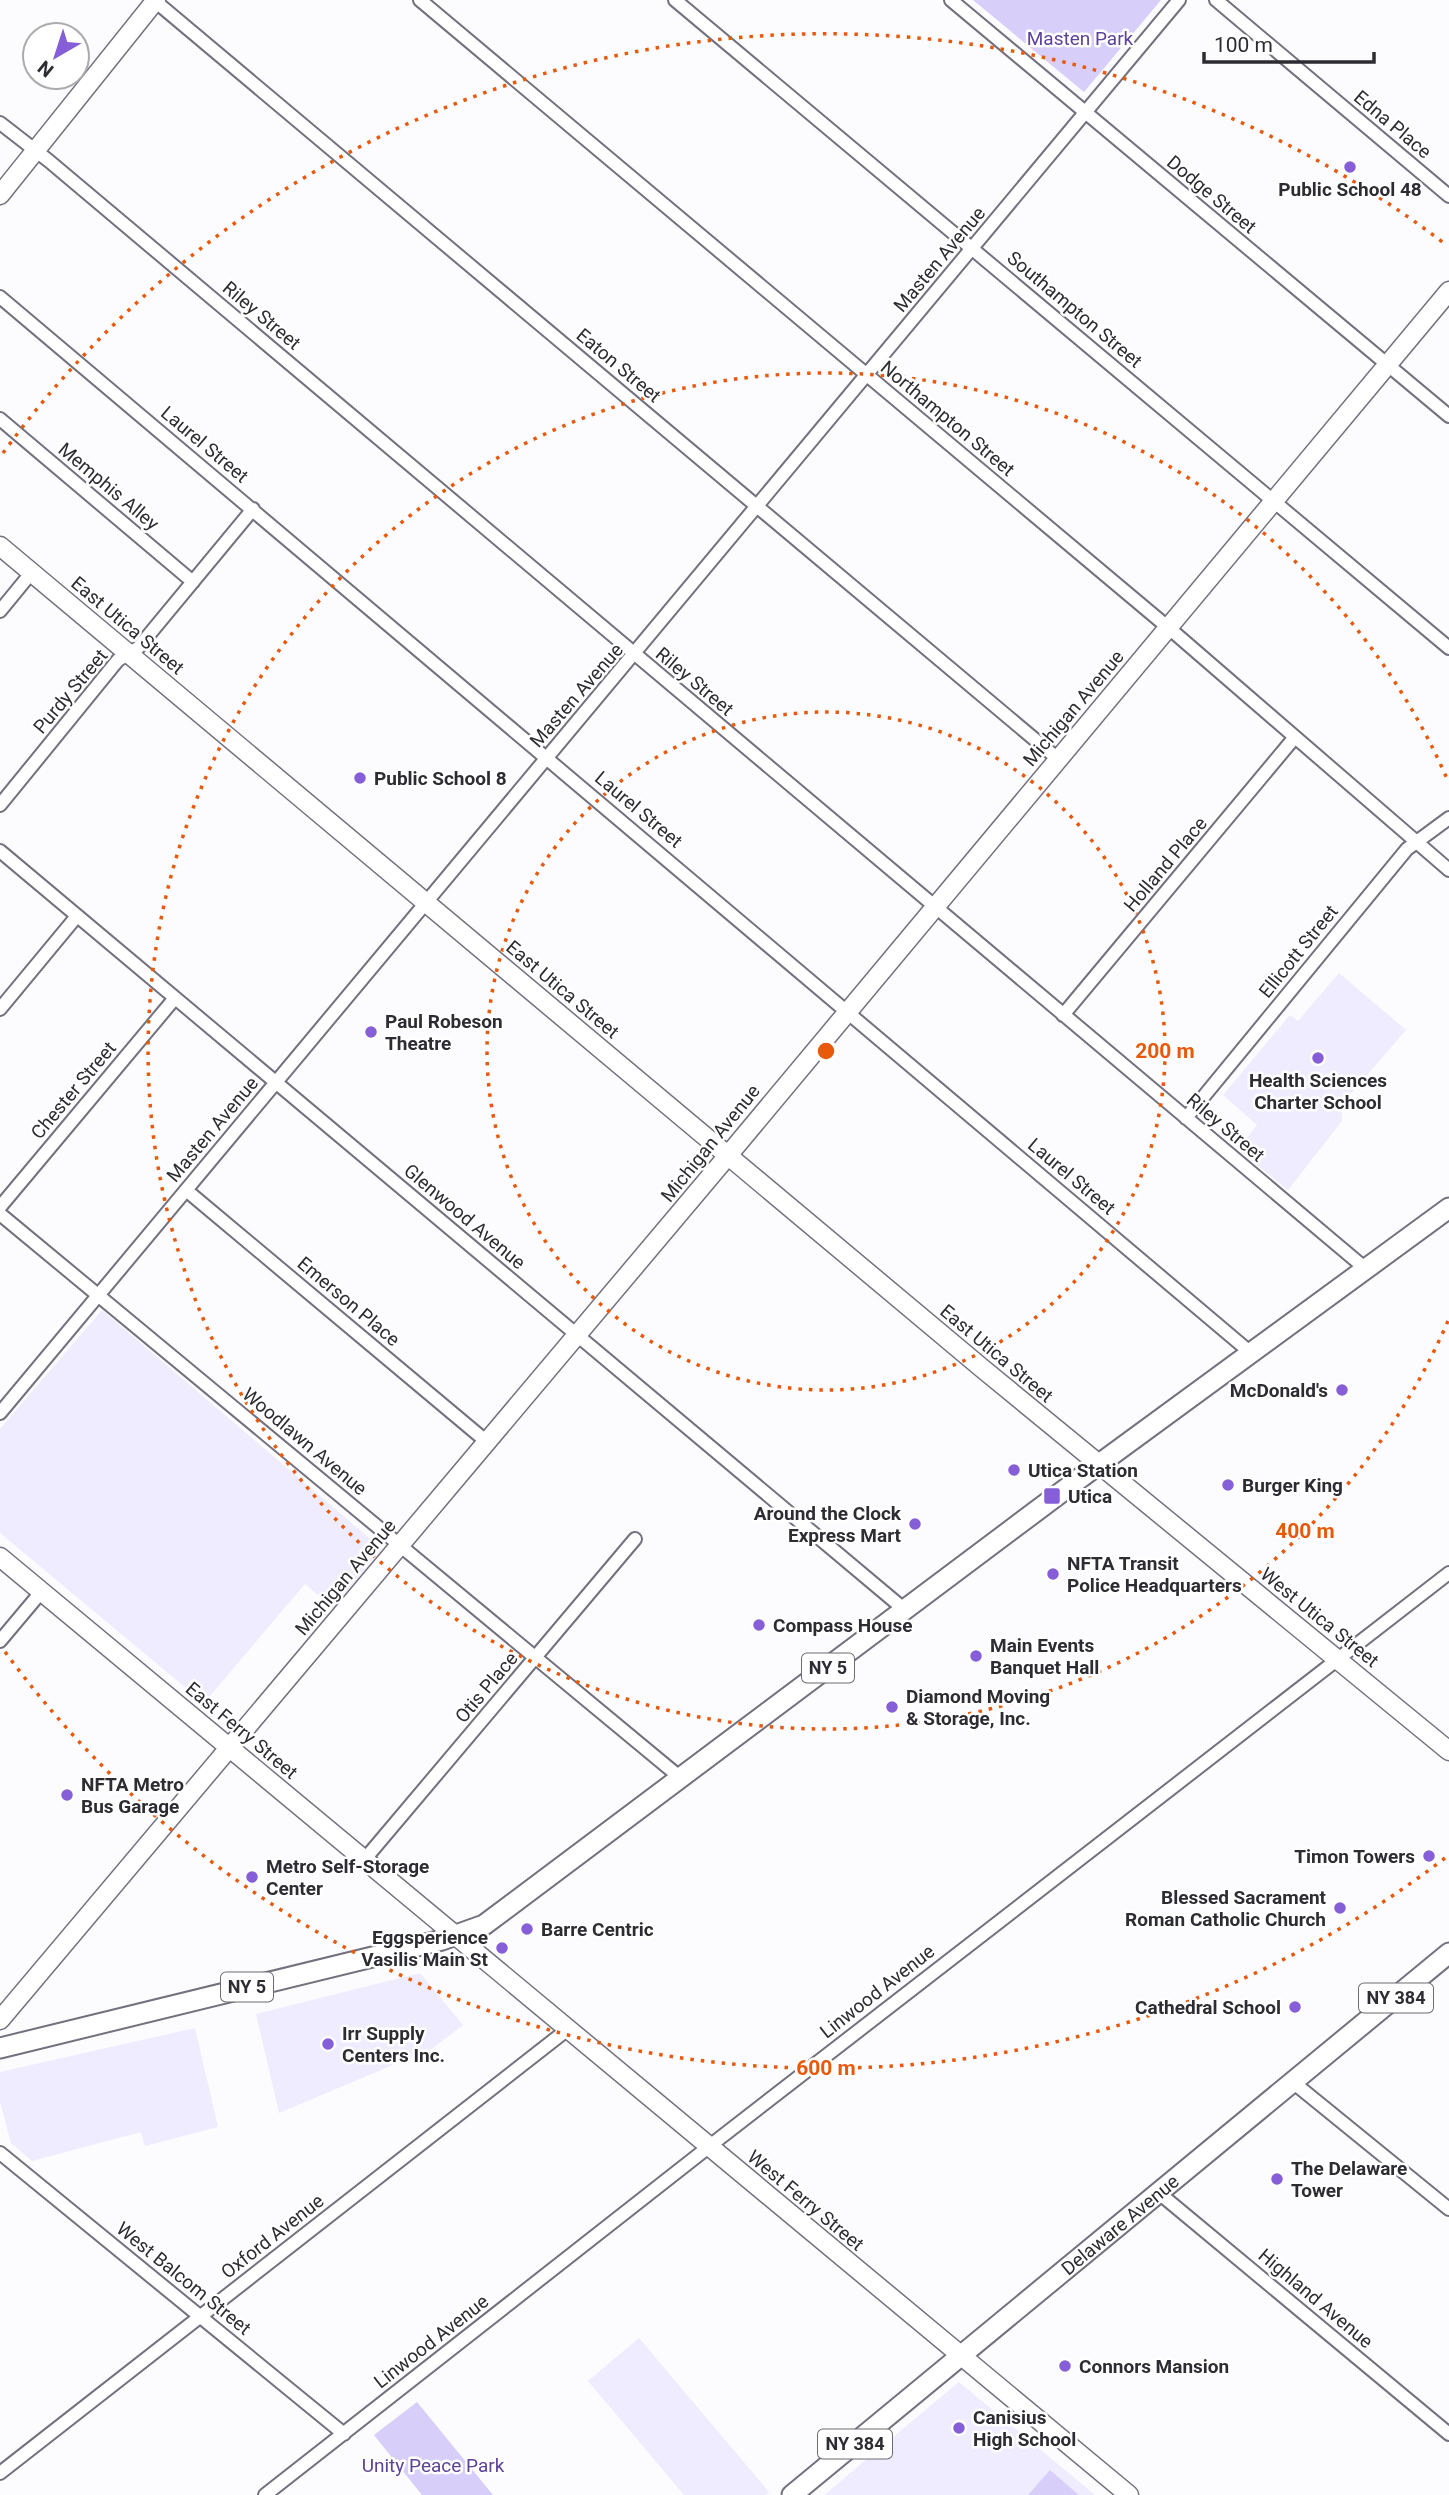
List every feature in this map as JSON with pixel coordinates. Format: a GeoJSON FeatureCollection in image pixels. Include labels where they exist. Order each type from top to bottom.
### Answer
{"type":"FeatureCollection","features":[{"type":"Feature","properties":{"kind":"main road","name":"NY 5"},"geometry":{"type":"LineString","coordinates":[[0,2048],[456,1936],[484,1925],[1099,1464],[1449,1208]]}},
{"type":"Feature","properties":{"kind":"main road","name":"Delaware Avenue"},"geometry":{"type":"LineString","coordinates":[[792,2495],[1449,1954]]}},
{"type":"Feature","properties":{"kind":"street","name":"Northampton Street"},"geometry":{"type":"LineString","coordinates":[[420,0],[1168,628],[1449,870]]}},
{"type":"Feature","properties":{"kind":"street","name":"Southampton Street"},"geometry":{"type":"LineString","coordinates":[[676,0],[1449,648]]}},
{"type":"Feature","properties":{"kind":"street","name":"Dodge Street"},"geometry":{"type":"LineString","coordinates":[[951,0],[1449,416]]}},
{"type":"Feature","properties":{"kind":"street","name":"Masten Avenue"},"geometry":{"type":"LineString","coordinates":[[0,1413],[635,656],[1179,0]]}},
{"type":"Feature","properties":{"kind":"street","name":"Edna Place"},"geometry":{"type":"LineString","coordinates":[[1216,0],[1449,196]]}},
{"type":"Feature","properties":{"kind":"street"},"geometry":{"type":"LineString","coordinates":[[0,195],[156,1]]}},
{"type":"Feature","properties":{"kind":"street","name":"Eaton Street"},"geometry":{"type":"LineString","coordinates":[[156,1],[1058,759]]}},
{"type":"Feature","properties":{"kind":"street","name":"Riley Street"},"geometry":{"type":"LineString","coordinates":[[0,124],[49,161],[1366,1269]]}},
{"type":"Feature","properties":{"kind":"street","name":"Michigan Avenue"},"geometry":{"type":"LineString","coordinates":[[0,2020],[577,1335],[1449,291]]}},
{"type":"Feature","properties":{"kind":"street","name":"Laurel Street"},"geometry":{"type":"LineString","coordinates":[[0,297],[1251,1353]]}},
{"type":"Feature","properties":{"kind":"street","name":"Memphis Alley"},"geometry":{"type":"LineString","coordinates":[[0,419],[193,582]]}},
{"type":"Feature","properties":{"kind":"street","name":"Purdy Street"},"geometry":{"type":"LineString","coordinates":[[0,805],[118,660],[138,648],[253,509]]}},
{"type":"Feature","properties":{"kind":"street","name":"East Utica Street"},"geometry":{"type":"LineString","coordinates":[[0,546],[1099,1464]]}},
{"type":"Feature","properties":{"kind":"street"},"geometry":{"type":"LineString","coordinates":[[0,611],[32,572]]}},
{"type":"Feature","properties":{"kind":"street","name":"Holland Place"},"geometry":{"type":"LineString","coordinates":[[1063,1015],[1295,737]]}},
{"type":"Feature","properties":{"kind":"street","name":"Ellicott Street"},"geometry":{"type":"LineString","coordinates":[[1186,1118],[1390,870],[1417,842],[1449,818]]}},
{"type":"Feature","properties":{"kind":"street","name":"Glenwood Avenue"},"geometry":{"type":"LineString","coordinates":[[0,851],[905,1610]]}},
{"type":"Feature","properties":{"kind":"street"},"geometry":{"type":"LineString","coordinates":[[0,1009],[78,916]]}},
{"type":"Feature","properties":{"kind":"street","name":"Chester Street"},"geometry":{"type":"LineString","coordinates":[[0,1207],[175,998]]}},
{"type":"Feature","properties":{"kind":"street","name":"Emerson Place"},"geometry":{"type":"LineString","coordinates":[[186,1190],[487,1442]]}},
{"type":"Feature","properties":{"kind":"street","name":"Woodlawn Avenue"},"geometry":{"type":"LineString","coordinates":[[0,1214],[682,1779]]}},
{"type":"Feature","properties":{"kind":"street","name":"West Utica Street"},"geometry":{"type":"LineString","coordinates":[[1099,1464],[1449,1751]]}},
{"type":"Feature","properties":{"kind":"street","name":"Otis Place"},"geometry":{"type":"LineString","coordinates":[[365,1859],[635,1539]]}},
{"type":"Feature","properties":{"kind":"street","name":"East Ferry Street"},"geometry":{"type":"LineString","coordinates":[[0,1557],[456,1936]]}},
{"type":"Feature","properties":{"kind":"street","name":"Linwood Avenue"},"geometry":{"type":"LineString","coordinates":[[265,2495],[709,2146],[1449,1573]]}},
{"type":"Feature","properties":{"kind":"street"},"geometry":{"type":"LineString","coordinates":[[0,1641],[42,1591]]}},
{"type":"Feature","properties":{"kind":"street","name":"West Ferry Street"},"geometry":{"type":"LineString","coordinates":[[456,1936],[1129,2495]]}},
{"type":"Feature","properties":{"kind":"street","name":"Oxford Avenue"},"geometry":{"type":"LineString","coordinates":[[0,2473],[568,2029]]}},
{"type":"Feature","properties":{"kind":"street"},"geometry":{"type":"LineString","coordinates":[[1294,2083],[1449,2208]]}},
{"type":"Feature","properties":{"kind":"street","name":"West Balcom Street"},"geometry":{"type":"LineString","coordinates":[[0,2153],[344,2434]]}},
{"type":"Feature","properties":{"kind":"street","name":"Highland Avenue"},"geometry":{"type":"LineString","coordinates":[[1159,2193],[1449,2434]]}},
{"type":"Feature","properties":{"kind":"shaded area","name":"Health Sciences Charter School"},"geometry":{"type":"Polygon","coordinates":[[[1339,973],[1406,1030],[1342,1104],[1342,1121],[1288,1190],[1238,1149],[1257,1125],[1223,1095],[1290,1015],[1298,1021],[1339,973]]]}},
{"type":"Feature","properties":{"kind":"shaded area"},"geometry":{"type":"Polygon","coordinates":[[[102,1310],[382,1549],[333,1608],[305,1584],[204,1703],[0,1533],[0,1429],[102,1310]]]}},
{"type":"Feature","properties":{"kind":"shaded area"},"geometry":{"type":"Polygon","coordinates":[[[420,1973],[463,2025],[433,2048],[279,2113],[256,2014],[420,1973]]]}},
{"type":"Feature","properties":{"kind":"shaded area"},"geometry":{"type":"Polygon","coordinates":[[[195,2028],[218,2127],[145,2146],[141,2132],[32,2161],[11,2143],[0,2102],[0,2072],[195,2028]]]}},
{"type":"Feature","properties":{"kind":"shaded area"},"geometry":{"type":"Polygon","coordinates":[[[639,2338],[769,2492],[766,2495],[684,2495],[588,2381],[639,2338]]]}},
{"type":"Feature","properties":{"kind":"shaded area","name":"Canisius High School"},"geometry":{"type":"Polygon","coordinates":[[[959,2382],[1095,2495],[824,2495],[959,2382]]]}},
{"type":"Feature","properties":{"kind":"green space","name":"Masten Park"},"geometry":{"type":"Polygon","coordinates":[[[973,0],[1161,0],[1084,92],[973,0]]]}},
{"type":"Feature","properties":{"kind":"green space","name":"Unity Peace Park"},"geometry":{"type":"Polygon","coordinates":[[[417,2402],[493,2495],[422,2495],[374,2435],[417,2402]]]}},
{"type":"Feature","properties":{"kind":"green space"},"geometry":{"type":"Polygon","coordinates":[[[1050,2470],[1079,2495],[1028,2495],[1050,2470]]]}},
{"type":"Feature","properties":{"kind":"place","name":"Public School 48"},"geometry":{"type":"Point","coordinates":[1350,167]}},
{"type":"Feature","properties":{"kind":"place","name":"Public School 8"},"geometry":{"type":"Point","coordinates":[360,778]}},
{"type":"Feature","properties":{"kind":"place","name":"Paul Robeson Theatre"},"geometry":{"type":"Point","coordinates":[371,1032]}},
{"type":"Feature","properties":{"kind":"place","name":"Health Sciences Charter School"},"geometry":{"type":"Point","coordinates":[1318,1058]}},
{"type":"Feature","properties":{"kind":"place","name":"McDonald's"},"geometry":{"type":"Point","coordinates":[1342,1390]}},
{"type":"Feature","properties":{"kind":"place","name":"Utica Station"},"geometry":{"type":"Point","coordinates":[1014,1470]}},
{"type":"Feature","properties":{"kind":"place","name":"Burger King"},"geometry":{"type":"Point","coordinates":[1228,1485]}},
{"type":"Feature","properties":{"kind":"place","name":"Utica"},"geometry":{"type":"Point","coordinates":[1052,1496]}},
{"type":"Feature","properties":{"kind":"place","name":"Around the Clock Express Mart"},"geometry":{"type":"Point","coordinates":[915,1524]}},
{"type":"Feature","properties":{"kind":"place","name":"NFTA Transit Police Headquarters"},"geometry":{"type":"Point","coordinates":[1053,1574]}},
{"type":"Feature","properties":{"kind":"place","name":"Compass House"},"geometry":{"type":"Point","coordinates":[759,1625]}},
{"type":"Feature","properties":{"kind":"place","name":"Main Events Banquet Hall"},"geometry":{"type":"Point","coordinates":[976,1656]}},
{"type":"Feature","properties":{"kind":"place","name":"Diamond Moving & Storage, Inc."},"geometry":{"type":"Point","coordinates":[892,1707]}},
{"type":"Feature","properties":{"kind":"place","name":"NFTA Metro Bus Garage"},"geometry":{"type":"Point","coordinates":[67,1795]}},
{"type":"Feature","properties":{"kind":"place","name":"Timon Towers"},"geometry":{"type":"Point","coordinates":[1429,1856]}},
{"type":"Feature","properties":{"kind":"place","name":"Metro Self-Storage Center"},"geometry":{"type":"Point","coordinates":[252,1877]}},
{"type":"Feature","properties":{"kind":"place","name":"Blessed Sacrament Roman Catholic Church"},"geometry":{"type":"Point","coordinates":[1340,1908]}},
{"type":"Feature","properties":{"kind":"place","name":"Barre Centric"},"geometry":{"type":"Point","coordinates":[527,1929]}},
{"type":"Feature","properties":{"kind":"place","name":"Eggsperience Vasilis Main St"},"geometry":{"type":"Point","coordinates":[502,1948]}},
{"type":"Feature","properties":{"kind":"place","name":"Cathedral School"},"geometry":{"type":"Point","coordinates":[1295,2007]}},
{"type":"Feature","properties":{"kind":"place","name":"Irr Supply Centers Inc."},"geometry":{"type":"Point","coordinates":[328,2044]}},
{"type":"Feature","properties":{"kind":"place","name":"The Delaware Tower"},"geometry":{"type":"Point","coordinates":[1277,2179]}},
{"type":"Feature","properties":{"kind":"place","name":"Connors Mansion"},"geometry":{"type":"Point","coordinates":[1065,2366]}},
{"type":"Feature","properties":{"kind":"place","name":"Canisius High School"},"geometry":{"type":"Point","coordinates":[959,2428]}}]}
